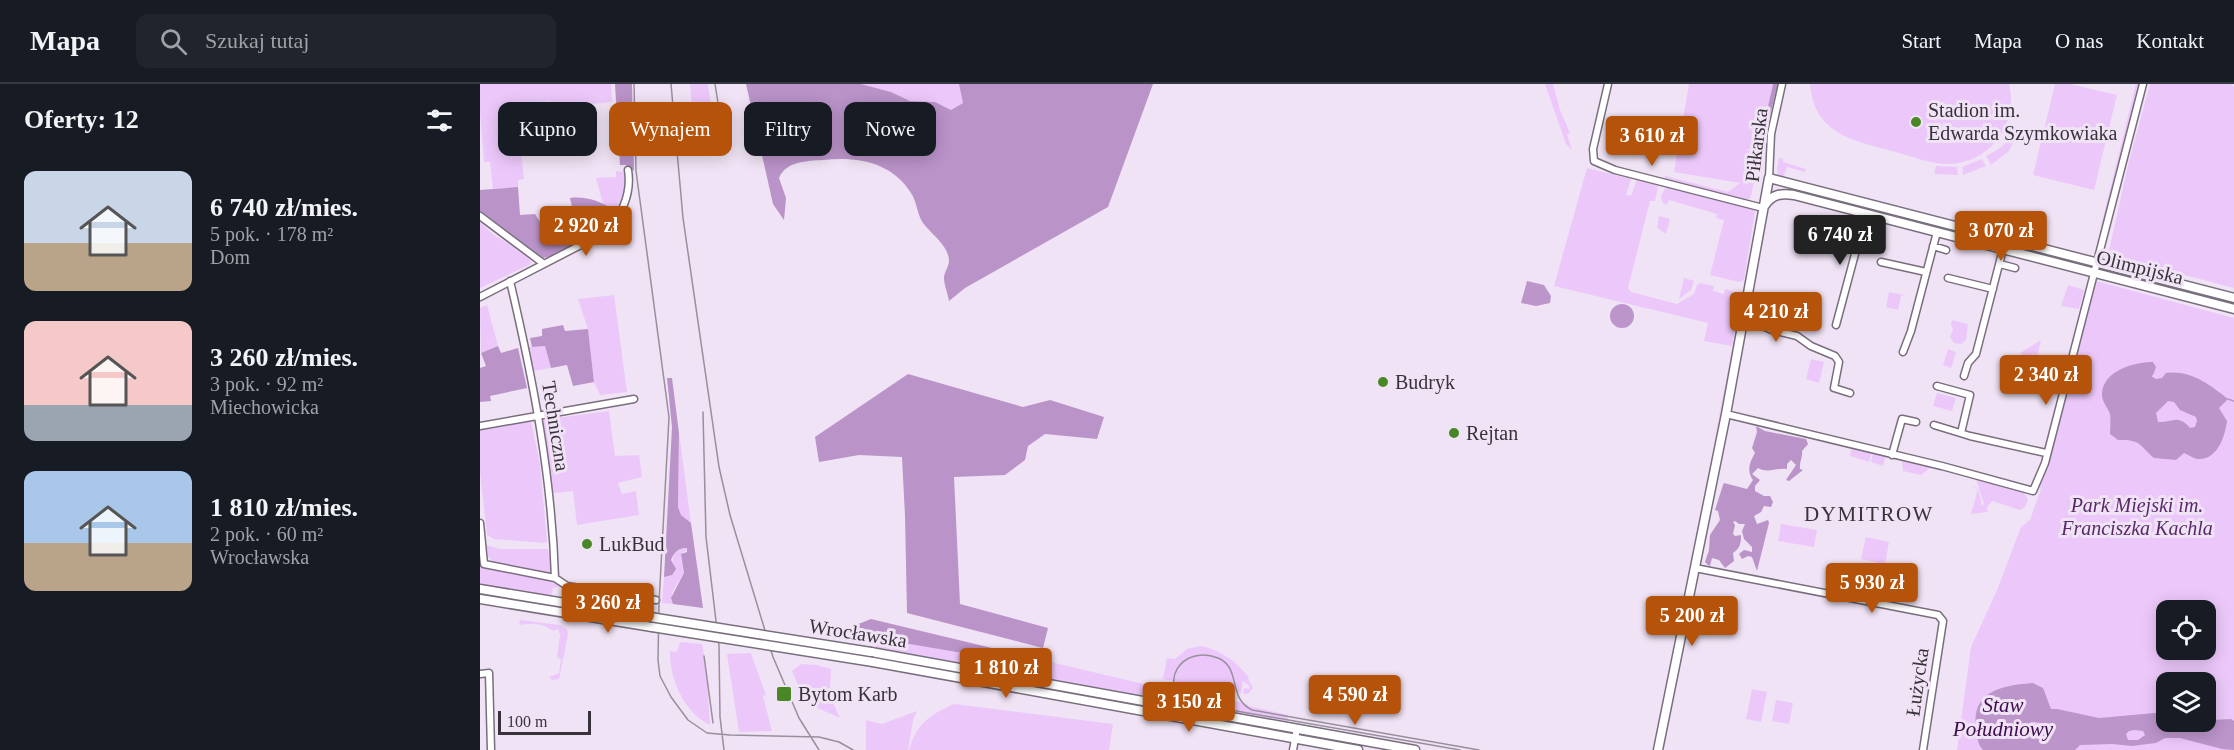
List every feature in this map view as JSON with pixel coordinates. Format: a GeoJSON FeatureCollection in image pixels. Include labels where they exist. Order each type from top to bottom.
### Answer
{"type":"FeatureCollection","features":[{"type":"Feature","properties":{"kind":"main road","name":"Piłkarska"},"geometry":{"type":"LineString","coordinates":[[1764,208],[1769,178]]}},
{"type":"Feature","properties":{"kind":"main road","name":"Olimpijska"},"geometry":{"type":"LineString","coordinates":[[1769,178],[1885,213],[1937,232],[2234,309]]}},
{"type":"Feature","properties":{"kind":"main road","name":"Olimpijska"},"geometry":{"type":"LineString","coordinates":[[1764,208],[1768,200],[1774,196],[1787,194],[1866,213],[1885,213],[2017,242],[2234,298]]}},
{"type":"Feature","properties":{"kind":"main road"},"geometry":{"type":"LineString","coordinates":[[1658,750],[1726,414],[1764,208]]}},
{"type":"Feature","properties":{"kind":"main road","name":"Wrocławska"},"geometry":{"type":"LineString","coordinates":[[480,589],[870,652],[1415,750]]}},
{"type":"Feature","properties":{"kind":"main road","name":"Wrocławska"},"geometry":{"type":"LineString","coordinates":[[480,600],[873,662],[1358,750]]}},
{"type":"Feature","properties":{"kind":"street","name":"Piłkarska"},"geometry":{"type":"LineString","coordinates":[[1608,84],[1593,149],[1594,161],[1624,172],[1764,208]]}},
{"type":"Feature","properties":{"kind":"street","name":"Piłkarska"},"geometry":{"type":"LineString","coordinates":[[1769,178],[1771,134],[1782,84]]}},
{"type":"Feature","properties":{"kind":"street"},"geometry":{"type":"LineString","coordinates":[[1726,414],[2034,491],[2045,463],[2143,84]]}},
{"type":"Feature","properties":{"kind":"street"},"geometry":{"type":"LineString","coordinates":[[480,297],[593,241],[613,225],[627,197],[628,170]]}},
{"type":"Feature","properties":{"kind":"street"},"geometry":{"type":"LineString","coordinates":[[1836,325],[1866,213]]}},
{"type":"Feature","properties":{"kind":"street"},"geometry":{"type":"LineString","coordinates":[[480,216],[544,264]]}},
{"type":"Feature","properties":{"kind":"street"},"geometry":{"type":"LineString","coordinates":[[1862,230],[1875,233]]}},
{"type":"Feature","properties":{"kind":"street"},"geometry":{"type":"LineString","coordinates":[[1904,352],[1937,232]]}},
{"type":"Feature","properties":{"kind":"street"},"geometry":{"type":"LineString","coordinates":[[2014,252],[2017,242]]}},
{"type":"Feature","properties":{"kind":"street"},"geometry":{"type":"LineString","coordinates":[[1933,246],[1946,250]]}},
{"type":"Feature","properties":{"kind":"street"},"geometry":{"type":"LineString","coordinates":[[1964,376],[1968,363],[1976,354],[2003,249]]}},
{"type":"Feature","properties":{"kind":"street"},"geometry":{"type":"LineString","coordinates":[[1881,262],[1926,272]]}},
{"type":"Feature","properties":{"kind":"street"},"geometry":{"type":"LineString","coordinates":[[2000,264],[2015,268]]}},
{"type":"Feature","properties":{"kind":"street"},"geometry":{"type":"LineString","coordinates":[[1948,278],[1993,289]]}},
{"type":"Feature","properties":{"kind":"street","name":"Techniczna"},"geometry":{"type":"LineString","coordinates":[[510,281],[527,354],[547,467],[555,578]]}},
{"type":"Feature","properties":{"kind":"street"},"geometry":{"type":"LineString","coordinates":[[1744,318],[1772,330],[1797,336],[1811,346],[1835,356],[1839,362],[1834,388],[1850,393]]}},
{"type":"Feature","properties":{"kind":"street"},"geometry":{"type":"LineString","coordinates":[[1937,386],[1970,395],[1961,433]]}},
{"type":"Feature","properties":{"kind":"street"},"geometry":{"type":"LineString","coordinates":[[480,426],[634,399]]}},
{"type":"Feature","properties":{"kind":"street"},"geometry":{"type":"LineString","coordinates":[[1893,454],[1902,419],[1916,422]]}},
{"type":"Feature","properties":{"kind":"street"},"geometry":{"type":"LineString","coordinates":[[1934,425],[2046,453]]}},
{"type":"Feature","properties":{"kind":"street"},"geometry":{"type":"LineString","coordinates":[[480,523],[484,564],[555,578],[567,586],[656,600]]}},
{"type":"Feature","properties":{"kind":"street","name":"Łużycka"},"geometry":{"type":"LineString","coordinates":[[1695,568],[1938,615],[1943,621],[1923,750]]}},
{"type":"Feature","properties":{"kind":"street"},"geometry":{"type":"LineString","coordinates":[[480,674],[489,673],[491,750]]}},
{"type":"Feature","properties":{"kind":"street"},"geometry":{"type":"LineString","coordinates":[[1293,750],[1297,728]]}},
{"type":"Feature","properties":{"kind":"green space"},"geometry":{"type":"Polygon","coordinates":[[[480,84],[611,84],[612,102],[498,102],[498,156],[522,156],[524,179],[518,180],[518,187],[493,189],[490,162],[484,162],[480,84]]]}},
{"type":"Feature","properties":{"kind":"green space"},"geometry":{"type":"Polygon","coordinates":[[[690,84],[708,84],[710,102],[692,102],[690,84]]]}},
{"type":"Feature","properties":{"kind":"green space"},"geometry":{"type":"Polygon","coordinates":[[[861,84],[959,84],[963,103],[951,110],[936,102],[910,101],[891,92],[861,84]]]}},
{"type":"Feature","properties":{"kind":"green space"},"geometry":{"type":"Polygon","coordinates":[[[1545,84],[1553,84],[1560,110],[1570,133],[1567,134],[1572,150],[1566,144],[1545,84]]]}},
{"type":"Feature","properties":{"kind":"green space"},"geometry":{"type":"Polygon","coordinates":[[[1689,84],[1773,84],[1761,137],[1764,138],[1761,151],[1746,149],[1761,154],[1750,199],[1741,199],[1664,180],[1665,176],[1728,192],[1740,183],[1674,172],[1689,84]]]}},
{"type":"Feature","properties":{"kind":"green space","name":"Stadion im. Edwarda Szymkowiaka"},"geometry":{"type":"Polygon","coordinates":[[[1810,84],[2009,84],[2010,113],[1998,138],[1978,157],[1964,162],[1936,163],[1866,144],[1839,133],[1819,115],[1813,101],[1810,84]]]}},
{"type":"Feature","properties":{"kind":"green space"},"geometry":{"type":"Polygon","coordinates":[[[2055,84],[2070,84],[2117,95],[2094,190],[2033,175],[2055,84]]]}},
{"type":"Feature","properties":{"kind":"green space"},"geometry":{"type":"Polygon","coordinates":[[[2136,84],[2143,84],[2106,228],[2101,226],[2136,84]]]}},
{"type":"Feature","properties":{"kind":"green space"},"geometry":{"type":"Polygon","coordinates":[[[2150,84],[2232,84],[2234,88],[2234,288],[2108,255],[2129,161],[2150,84]]]}},
{"type":"Feature","properties":{"kind":"green space"},"geometry":{"type":"Polygon","coordinates":[[[2019,131],[2009,151],[1991,165],[1986,156],[2000,148],[2019,131]]]}},
{"type":"Feature","properties":{"kind":"green space"},"geometry":{"type":"Polygon","coordinates":[[[1779,158],[1783,159],[1783,162],[1806,169],[1805,172],[1787,167],[1783,178],[1778,177],[1779,158]]]}},
{"type":"Feature","properties":{"kind":"green space"},"geometry":{"type":"Polygon","coordinates":[[[1982,159],[1986,166],[1963,175],[1962,167],[1982,159]]]}},
{"type":"Feature","properties":{"kind":"green space"},"geometry":{"type":"Polygon","coordinates":[[[1936,166],[1957,167],[1958,175],[1934,174],[1936,166]]]}},
{"type":"Feature","properties":{"kind":"green space"},"geometry":{"type":"Polygon","coordinates":[[[1587,168],[1631,179],[1626,195],[1631,196],[1637,179],[1654,183],[1658,187],[1655,201],[1650,201],[1628,288],[1631,292],[1677,304],[1694,294],[1700,283],[1714,286],[1713,291],[1724,294],[1725,289],[1737,293],[1741,296],[1732,346],[1704,341],[1708,323],[1554,286],[1587,168]]]}},
{"type":"Feature","properties":{"kind":"green space"},"geometry":{"type":"Polygon","coordinates":[[[616,171],[623,172],[625,186],[615,210],[603,203],[596,178],[616,177],[616,171]]]}},
{"type":"Feature","properties":{"kind":"green space"},"geometry":{"type":"Polygon","coordinates":[[[1666,187],[1752,208],[1755,211],[1744,280],[1739,282],[1710,275],[1724,220],[1716,218],[1717,214],[1669,200],[1667,205],[1663,203],[1661,196],[1666,187]]]}},
{"type":"Feature","properties":{"kind":"green space"},"geometry":{"type":"Polygon","coordinates":[[[1896,214],[1996,240],[1995,244],[1895,217],[1896,214]]]}},
{"type":"Feature","properties":{"kind":"green space"},"geometry":{"type":"Polygon","coordinates":[[[1659,216],[1670,219],[1666,234],[1657,228],[1659,216]]]}},
{"type":"Feature","properties":{"kind":"green space"},"geometry":{"type":"Polygon","coordinates":[[[480,222],[494,235],[529,255],[531,264],[480,288],[480,222]]]}},
{"type":"Feature","properties":{"kind":"green space"},"geometry":{"type":"Polygon","coordinates":[[[2020,246],[2091,266],[2088,268],[2018,249],[2020,246]]]}},
{"type":"Feature","properties":{"kind":"green space"},"geometry":{"type":"Polygon","coordinates":[[[2114,270],[2234,301],[2234,306],[2113,274],[2114,270]]]}},
{"type":"Feature","properties":{"kind":"green space"},"geometry":{"type":"Polygon","coordinates":[[[1684,278],[1688,279],[1688,282],[1689,279],[1694,281],[1691,290],[1679,299],[1684,278]]]}},
{"type":"Feature","properties":{"kind":"green space","name":"Park Miejski im. Franciszka Kachla"},"geometry":{"type":"Polygon","coordinates":[[[2096,281],[2234,318],[2234,750],[1957,750],[1971,647],[1997,590],[2021,527],[2030,520],[2041,489],[2038,487],[2048,464],[2096,281]]]}},
{"type":"Feature","properties":{"kind":"green space"},"geometry":{"type":"Polygon","coordinates":[[[2068,285],[2084,290],[2079,309],[2061,306],[2068,285]]]}},
{"type":"Feature","properties":{"kind":"green space"},"geometry":{"type":"Polygon","coordinates":[[[1889,292],[1905,295],[1901,296],[1898,310],[1886,307],[1889,292]]]}},
{"type":"Feature","properties":{"kind":"green space"},"geometry":{"type":"Polygon","coordinates":[[[614,295],[627,392],[600,395],[594,382],[588,329],[578,299],[614,295]]]}},
{"type":"Feature","properties":{"kind":"green space"},"geometry":{"type":"Polygon","coordinates":[[[1742,299],[1737,337],[1714,442],[1742,299]]]}},
{"type":"Feature","properties":{"kind":"green space"},"geometry":{"type":"Polygon","coordinates":[[[487,305],[498,346],[481,353],[480,308],[487,305]]]}},
{"type":"Feature","properties":{"kind":"green space"},"geometry":{"type":"Polygon","coordinates":[[[1952,320],[1968,324],[1966,340],[1961,344],[1954,343],[1950,337],[1953,329],[1952,320]]]}},
{"type":"Feature","properties":{"kind":"green space"},"geometry":{"type":"Polygon","coordinates":[[[2041,340],[2036,362],[2020,358],[2022,355],[2020,353],[2041,340]]]}},
{"type":"Feature","properties":{"kind":"green space"},"geometry":{"type":"Polygon","coordinates":[[[545,346],[551,368],[533,371],[528,347],[545,346]]]}},
{"type":"Feature","properties":{"kind":"green space"},"geometry":{"type":"Polygon","coordinates":[[[1948,349],[1956,352],[1951,368],[1943,365],[1948,349]]]}},
{"type":"Feature","properties":{"kind":"green space"},"geometry":{"type":"Polygon","coordinates":[[[1811,359],[1824,362],[1819,383],[1806,379],[1811,359]]]}},
{"type":"Feature","properties":{"kind":"green space"},"geometry":{"type":"Polygon","coordinates":[[[1937,393],[1956,398],[1952,411],[1933,406],[1937,393]]]}},
{"type":"Feature","properties":{"kind":"green space"},"geometry":{"type":"Polygon","coordinates":[[[609,411],[615,456],[639,455],[642,477],[618,483],[622,494],[636,491],[639,515],[577,525],[573,491],[553,493],[542,420],[609,411]]]}},
{"type":"Feature","properties":{"kind":"green space"},"geometry":{"type":"Polygon","coordinates":[[[531,421],[540,464],[547,542],[494,539],[487,535],[480,472],[480,430],[531,421]]]}},
{"type":"Feature","properties":{"kind":"green space"},"geometry":{"type":"Polygon","coordinates":[[[679,433],[691,523],[681,515],[678,507],[679,433]]]}},
{"type":"Feature","properties":{"kind":"green space"},"geometry":{"type":"Polygon","coordinates":[[[1852,447],[1872,452],[1869,462],[1850,456],[1852,447]]]}},
{"type":"Feature","properties":{"kind":"green space"},"geometry":{"type":"Polygon","coordinates":[[[1873,452],[1886,455],[1883,466],[1871,462],[1873,452]]]}},
{"type":"Feature","properties":{"kind":"green space"},"geometry":{"type":"Polygon","coordinates":[[[1902,461],[1930,468],[1921,475],[1903,471],[1902,461]]]}},
{"type":"Feature","properties":{"kind":"green space"},"geometry":{"type":"Polygon","coordinates":[[[1976,479],[2021,489],[2028,499],[2025,507],[2020,510],[1992,501],[1987,507],[1988,512],[1971,514],[1978,489],[1971,486],[1978,488],[1982,506],[1984,504],[1976,479]]]}},
{"type":"Feature","properties":{"kind":"green space"},"geometry":{"type":"Polygon","coordinates":[[[1781,524],[1817,530],[1814,547],[1778,541],[1781,524]]]}},
{"type":"Feature","properties":{"kind":"green space"},"geometry":{"type":"Polygon","coordinates":[[[1866,537],[1889,542],[1885,564],[1861,559],[1866,537]]]}},
{"type":"Feature","properties":{"kind":"green space"},"geometry":{"type":"Polygon","coordinates":[[[486,545],[500,549],[548,549],[552,570],[550,573],[495,564],[488,556],[486,545]]]}},
{"type":"Feature","properties":{"kind":"green space"},"geometry":{"type":"Polygon","coordinates":[[[681,548],[688,550],[683,552],[681,557],[684,573],[672,593],[673,604],[662,603],[664,577],[672,574],[673,554],[681,548]]]}},
{"type":"Feature","properties":{"kind":"green space"},"geometry":{"type":"Polygon","coordinates":[[[480,566],[549,578],[560,584],[553,588],[551,598],[480,585],[480,566]]]}},
{"type":"Feature","properties":{"kind":"green space"},"geometry":{"type":"Polygon","coordinates":[[[520,620],[560,625],[567,629],[568,635],[559,679],[552,680],[549,677],[559,673],[561,659],[557,658],[560,635],[558,629],[553,631],[537,624],[519,625],[520,620]]]}},
{"type":"Feature","properties":{"kind":"green space"},"geometry":{"type":"Polygon","coordinates":[[[877,638],[1038,666],[1038,659],[1156,687],[1159,691],[1157,698],[1152,699],[876,649],[877,638]]]}},
{"type":"Feature","properties":{"kind":"green space"},"geometry":{"type":"Polygon","coordinates":[[[680,642],[702,644],[706,665],[710,725],[693,712],[675,683],[670,651],[677,652],[680,642]]]}},
{"type":"Feature","properties":{"kind":"green space"},"geometry":{"type":"Polygon","coordinates":[[[1201,646],[1221,653],[1239,666],[1249,678],[1253,688],[1248,694],[1243,694],[1244,688],[1249,689],[1250,686],[1243,681],[1241,693],[1163,679],[1167,658],[1175,659],[1187,649],[1201,646]]]}},
{"type":"Feature","properties":{"kind":"green space"},"geometry":{"type":"Polygon","coordinates":[[[751,653],[766,695],[763,696],[772,731],[739,732],[727,654],[751,653]]]}},
{"type":"Feature","properties":{"kind":"green space"},"geometry":{"type":"Polygon","coordinates":[[[801,664],[831,669],[830,688],[840,718],[806,703],[792,671],[801,664]]]}},
{"type":"Feature","properties":{"kind":"green space"},"geometry":{"type":"Polygon","coordinates":[[[1752,689],[1767,692],[1761,722],[1746,719],[1752,689]]]}},
{"type":"Feature","properties":{"kind":"green space"},"geometry":{"type":"Polygon","coordinates":[[[1179,692],[1245,703],[1249,706],[1288,715],[1288,721],[1285,723],[1185,704],[1175,694],[1179,692]]]}},
{"type":"Feature","properties":{"kind":"green space"},"geometry":{"type":"Polygon","coordinates":[[[1776,700],[1793,703],[1789,724],[1772,721],[1776,700]]]}},
{"type":"Feature","properties":{"kind":"green space"},"geometry":{"type":"Polygon","coordinates":[[[954,704],[1113,724],[1109,750],[909,750],[920,726],[938,712],[954,704]]]}},
{"type":"Feature","properties":{"kind":"green space"},"geometry":{"type":"Polygon","coordinates":[[[917,711],[913,720],[908,750],[866,750],[866,720],[882,724],[917,711]]]}},
{"type":"Feature","properties":{"kind":"shaded area"},"geometry":{"type":"Polygon","coordinates":[[[615,84],[632,84],[632,102],[616,102],[615,84]]]}},
{"type":"Feature","properties":{"kind":"shaded area"},"geometry":{"type":"Polygon","coordinates":[[[746,84],[861,84],[891,92],[910,101],[935,102],[844,102],[844,156],[936,156],[936,102],[951,110],[963,103],[959,84],[1153,84],[1108,207],[965,288],[949,301],[944,281],[949,260],[946,249],[923,223],[913,197],[903,183],[884,168],[873,163],[848,159],[810,161],[792,165],[782,172],[779,178],[786,198],[784,220],[773,204],[762,156],[832,156],[832,102],[750,102],[746,84]]]}},
{"type":"Feature","properties":{"kind":"shaded area"},"geometry":{"type":"Polygon","coordinates":[[[1773,84],[1778,84],[1764,138],[1761,138],[1773,84]]]}},
{"type":"Feature","properties":{"kind":"shaded area"},"geometry":{"type":"Polygon","coordinates":[[[619,156],[634,156],[634,171],[626,165],[620,165],[619,156]]]}},
{"type":"Feature","properties":{"kind":"shaded area"},"geometry":{"type":"Polygon","coordinates":[[[518,187],[520,215],[535,214],[546,232],[555,226],[548,210],[572,207],[570,198],[594,200],[615,210],[612,218],[598,232],[552,256],[543,258],[506,235],[480,213],[480,190],[518,187]]]}},
{"type":"Feature","properties":{"kind":"shaded area"},"geometry":{"type":"Polygon","coordinates":[[[563,325],[565,331],[588,329],[594,382],[573,386],[567,365],[551,368],[545,346],[532,347],[530,338],[542,336],[542,329],[563,325]]]}},
{"type":"Feature","properties":{"kind":"shaded area"},"geometry":{"type":"Polygon","coordinates":[[[498,346],[501,353],[518,348],[527,388],[490,396],[491,401],[480,402],[480,368],[486,366],[481,353],[498,346]]]}},
{"type":"Feature","properties":{"kind":"shaded area"},"geometry":{"type":"Polygon","coordinates":[[[908,374],[1023,407],[1050,400],[1104,417],[1097,439],[1045,434],[1028,446],[1025,460],[1005,475],[954,477],[960,604],[1048,628],[1043,648],[907,613],[902,457],[859,455],[819,462],[815,437],[908,374]]]}},
{"type":"Feature","properties":{"kind":"shaded area"},"geometry":{"type":"Polygon","coordinates":[[[667,378],[672,378],[679,433],[678,507],[681,515],[691,523],[703,608],[673,604],[671,598],[684,573],[681,554],[687,552],[687,548],[681,548],[675,553],[671,560],[676,569],[672,575],[664,577],[672,427],[667,378]]]}},
{"type":"Feature","properties":{"kind":"shaded area"},"geometry":{"type":"Polygon","coordinates":[[[1756,426],[1765,431],[1806,439],[1808,444],[1802,451],[1800,464],[1800,469],[1803,470],[1789,481],[1786,480],[1796,465],[1791,460],[1787,464],[1787,469],[1758,468],[1752,474],[1760,480],[1755,486],[1755,491],[1764,496],[1770,496],[1773,502],[1771,507],[1764,506],[1761,512],[1754,516],[1757,524],[1768,520],[1769,523],[1757,571],[1752,557],[1742,559],[1739,554],[1744,550],[1752,552],[1752,547],[1744,539],[1742,531],[1745,524],[1735,521],[1733,522],[1735,525],[1733,534],[1741,535],[1741,538],[1739,547],[1733,553],[1734,561],[1725,568],[1719,560],[1712,558],[1710,566],[1705,562],[1710,535],[1720,520],[1718,511],[1715,510],[1724,483],[1747,489],[1753,480],[1749,469],[1755,453],[1752,448],[1757,432],[1756,426]]]}},
{"type":"Feature","properties":{"kind":"shaded area"},"geometry":{"type":"Polygon","coordinates":[[[871,619],[1038,659],[1038,666],[857,635],[856,625],[871,619]]]}},
{"type":"Feature","properties":{"kind":"water"},"geometry":{"type":"Polygon","coordinates":[[[1527,281],[1544,285],[1551,296],[1550,303],[1536,306],[1521,303],[1527,281]]]}},
{"type":"Feature","properties":{"kind":"water"},"geometry":{"type":"Polygon","coordinates":[[[1622,304],[1631,307],[1634,316],[1631,325],[1622,328],[1613,325],[1610,316],[1613,307],[1622,304]]]}},
{"type":"Feature","properties":{"kind":"water"},"geometry":{"type":"Polygon","coordinates":[[[2153,362],[2156,367],[2151,376],[2156,379],[2162,378],[2166,373],[2192,376],[2228,399],[2219,408],[2227,421],[2224,434],[2219,447],[2210,456],[2197,459],[2184,453],[2176,460],[2154,458],[2136,442],[2118,440],[2110,434],[2110,414],[2102,396],[2107,380],[2128,366],[2153,362]],[[2168,401],[2156,413],[2158,422],[2178,420],[2186,423],[2190,428],[2195,427],[2196,417],[2180,410],[2174,402],[2168,401]]]}},
{"type":"Feature","properties":{"kind":"water","name":"Staw Południowy"},"geometry":{"type":"Polygon","coordinates":[[[2033,683],[2043,688],[2051,709],[2099,718],[2156,713],[2156,732],[2216,732],[2216,720],[2231,719],[2234,721],[2234,750],[2180,738],[2165,738],[2156,743],[2132,746],[2080,745],[2075,750],[1983,750],[1978,742],[1976,728],[1979,706],[1991,692],[2033,683]],[[2031,722],[2028,725],[2028,732],[2035,735],[2041,733],[2042,723],[2031,722]],[[2129,731],[2126,734],[2128,740],[2138,740],[2145,735],[2143,731],[2129,731]]]}},
{"type":"Feature","properties":{"kind":"waterway"},"geometry":{"type":"LineString","coordinates":[[2228,399],[2234,401]]}},
{"type":"Feature","properties":{"kind":"tram line"},"geometry":{"type":"LineString","coordinates":[[1460,750],[1191,703],[1180,696],[1175,687],[1174,678],[1177,669],[1193,656],[1205,655],[1218,658],[1230,669],[1240,698],[1244,705],[1252,710],[1479,750]]}},
{"type":"Feature","properties":{"kind":"railway"},"geometry":{"type":"LineString","coordinates":[[634,84],[636,171],[669,417],[659,603],[660,676],[671,697],[688,720],[707,733],[819,737],[839,742],[853,750]]}},
{"type":"Feature","properties":{"kind":"railway"},"geometry":{"type":"LineString","coordinates":[[671,84],[683,218],[719,467],[730,515],[773,657],[799,718],[819,750]]}},
{"type":"Feature","properties":{"kind":"railway"},"geometry":{"type":"LineString","coordinates":[[715,84],[718,102]]}},
{"type":"Feature","properties":{"kind":"railway"},"geometry":{"type":"LineString","coordinates":[[703,412],[706,537],[719,646],[720,717],[724,750]]}},
{"type":"Feature","properties":{"kind":"railway"},"geometry":{"type":"LineString","coordinates":[[704,656],[713,723]]}},
{"type":"Feature","properties":{"kind":"place","name":"Stadion im. Edwarda Szymkowiaka"},"geometry":{"type":"Point","coordinates":[1916,122]}},
{"type":"Feature","properties":{"kind":"place","name":"Budryk"},"geometry":{"type":"Point","coordinates":[1383,382]}},
{"type":"Feature","properties":{"kind":"place","name":"Rejtan"},"geometry":{"type":"Point","coordinates":[1454,433]}},
{"type":"Feature","properties":{"kind":"place","name":"LukBud"},"geometry":{"type":"Point","coordinates":[587,544]}},
{"type":"Feature","properties":{"kind":"place","name":"Bytom Karb"},"geometry":{"type":"Point","coordinates":[784,694]}},
{"type":"Feature","properties":{"kind":"district","name":"DYMITROW"},"geometry":{"type":"Point","coordinates":[1869,514]}}]}
